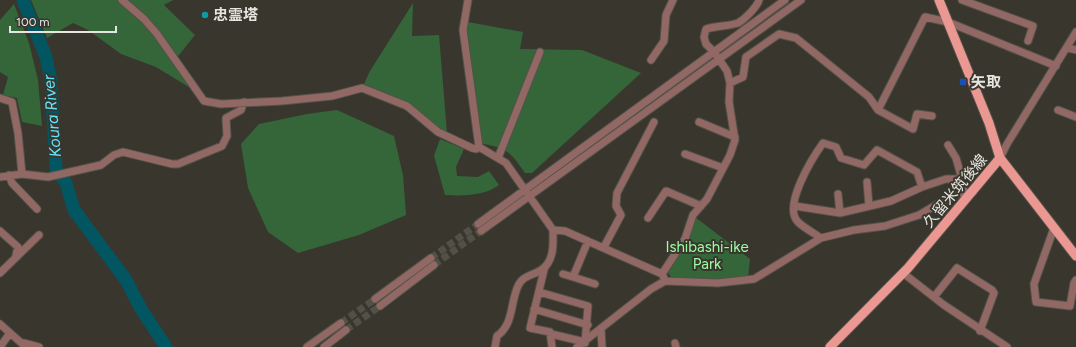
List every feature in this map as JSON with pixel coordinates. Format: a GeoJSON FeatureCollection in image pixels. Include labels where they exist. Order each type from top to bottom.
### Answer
{"type":"FeatureCollection","features":[{"type":"Feature","properties":{"kind":"main road","name":"久留米筑後線"},"geometry":{"type":"LineString","coordinates":[[830,347],[903,273],[974,192],[1000,158],[989,123],[939,0]]}},
{"type":"Feature","properties":{"kind":"main road"},"geometry":{"type":"LineString","coordinates":[[1000,158],[1076,256]]}},
{"type":"Feature","properties":{"kind":"street"},"geometry":{"type":"LineString","coordinates":[[122,0],[144,19],[157,34],[204,101],[221,104],[332,96],[362,88],[407,106],[438,132],[472,148],[476,149],[479,147],[506,163],[553,230],[552,250],[549,262],[544,270],[530,328],[550,332],[551,334],[585,344]]}},
{"type":"Feature","properties":{"kind":"street"},"geometry":{"type":"LineString","coordinates":[[468,0],[463,30],[479,147]]}},
{"type":"Feature","properties":{"kind":"street"},"geometry":{"type":"LineString","coordinates":[[651,60],[664,41],[666,15],[673,0]]}},
{"type":"Feature","properties":{"kind":"street"},"geometry":{"type":"LineString","coordinates":[[662,274],[685,239],[693,215],[707,199],[724,168],[730,155],[735,137],[729,102],[730,83],[727,71],[714,52],[706,44],[704,37],[706,29],[716,25],[738,23],[758,5],[759,0]]}},
{"type":"Feature","properties":{"kind":"street"},"geometry":{"type":"LineString","coordinates":[[479,227],[784,0]]}},
{"type":"Feature","properties":{"kind":"street"},"geometry":{"type":"LineString","coordinates":[[526,193],[801,0]]}},
{"type":"Feature","properties":{"kind":"street"},"geometry":{"type":"LineString","coordinates":[[962,0],[1033,26],[1028,41]]}},
{"type":"Feature","properties":{"kind":"street"},"geometry":{"type":"LineString","coordinates":[[878,110],[925,17],[948,22],[1056,66]]}},
{"type":"Feature","properties":{"kind":"street"},"geometry":{"type":"LineString","coordinates":[[1000,158],[1007,144],[1068,48],[1076,32]]}},
{"type":"Feature","properties":{"kind":"street"},"geometry":{"type":"LineString","coordinates":[[730,83],[743,77],[746,57],[778,34],[796,38],[869,97],[878,110],[913,129],[917,114],[932,116]]}},
{"type":"Feature","properties":{"kind":"street"},"geometry":{"type":"LineString","coordinates":[[1068,48],[1076,50]]}},
{"type":"Feature","properties":{"kind":"street"},"geometry":{"type":"LineString","coordinates":[[498,158],[540,52]]}},
{"type":"Feature","properties":{"kind":"street"},"geometry":{"type":"LineString","coordinates":[[0,98],[12,102],[18,133],[22,174]]}},
{"type":"Feature","properties":{"kind":"street"},"geometry":{"type":"LineString","coordinates":[[0,177],[22,174],[48,177],[101,165],[114,155],[123,152],[172,164],[178,164],[194,159],[222,146],[227,136],[226,118],[241,110],[244,102]]}},
{"type":"Feature","properties":{"kind":"street"},"geometry":{"type":"LineString","coordinates":[[1058,110],[1076,117]]}},
{"type":"Feature","properties":{"kind":"street"},"geometry":{"type":"LineString","coordinates":[[604,247],[621,215],[616,206],[617,193],[654,122]]}},
{"type":"Feature","properties":{"kind":"street"},"geometry":{"type":"LineString","coordinates":[[699,122],[735,137]]}},
{"type":"Feature","properties":{"kind":"street"},"geometry":{"type":"LineString","coordinates":[[821,238],[797,222],[795,197],[810,161],[823,143],[836,147],[841,158],[864,165],[877,150],[918,172],[922,188]]}},
{"type":"Feature","properties":{"kind":"street"},"geometry":{"type":"LineString","coordinates":[[948,145],[956,158],[962,179],[964,194]]}},
{"type":"Feature","properties":{"kind":"street"},"geometry":{"type":"LineString","coordinates":[[685,154],[724,168]]}},
{"type":"Feature","properties":{"kind":"street"},"geometry":{"type":"LineString","coordinates":[[9,175],[12,183],[37,209]]}},
{"type":"Feature","properties":{"kind":"street"},"geometry":{"type":"LineString","coordinates":[[795,206],[840,213],[891,201],[946,180],[962,179]]}},
{"type":"Feature","properties":{"kind":"street"},"geometry":{"type":"LineString","coordinates":[[867,182],[869,206]]}},
{"type":"Feature","properties":{"kind":"street"},"geometry":{"type":"LineString","coordinates":[[648,218],[666,191],[701,206]]}},
{"type":"Feature","properties":{"kind":"street"},"geometry":{"type":"LineString","coordinates":[[578,347],[585,344],[601,329],[651,289],[665,282],[718,284],[754,279],[821,238],[854,230],[885,226],[919,215],[955,194],[974,192]]}},
{"type":"Feature","properties":{"kind":"street"},"geometry":{"type":"LineString","coordinates":[[838,194],[840,213]]}},
{"type":"Feature","properties":{"kind":"street"},"geometry":{"type":"LineString","coordinates":[[1054,228],[1034,284],[1036,302],[1070,306],[1074,283],[1076,280]]}},
{"type":"Feature","properties":{"kind":"street"},"geometry":{"type":"LineString","coordinates":[[553,230],[565,230],[604,247],[662,274],[665,282]]}},
{"type":"Feature","properties":{"kind":"street"},"geometry":{"type":"LineString","coordinates":[[0,232],[18,247],[16,255]]}},
{"type":"Feature","properties":{"kind":"street"},"geometry":{"type":"LineString","coordinates":[[0,272],[16,255],[22,252],[39,235]]}},
{"type":"Feature","properties":{"kind":"street"},"geometry":{"type":"LineString","coordinates":[[573,277],[588,241]]}},
{"type":"Feature","properties":{"kind":"street"},"geometry":{"type":"LineString","coordinates":[[375,299],[431,258]]}},
{"type":"Feature","properties":{"kind":"street"},"geometry":{"type":"LineString","coordinates":[[380,306],[434,265]]}},
{"type":"Feature","properties":{"kind":"street"},"geometry":{"type":"LineString","coordinates":[[934,297],[957,268],[992,290],[994,293],[980,331]]}},
{"type":"Feature","properties":{"kind":"street"},"geometry":{"type":"LineString","coordinates":[[495,347],[497,336],[504,331],[508,324],[517,287],[521,280],[544,270]]}},
{"type":"Feature","properties":{"kind":"street"},"geometry":{"type":"LineString","coordinates":[[903,273],[980,331],[1007,347]]}},
{"type":"Feature","properties":{"kind":"street"},"geometry":{"type":"LineString","coordinates":[[563,274],[595,284]]}},
{"type":"Feature","properties":{"kind":"street"},"geometry":{"type":"LineString","coordinates":[[539,292],[588,306],[588,325],[585,344]]}},
{"type":"Feature","properties":{"kind":"street"},"geometry":{"type":"LineString","coordinates":[[534,309],[588,325]]}},
{"type":"Feature","properties":{"kind":"street"},"geometry":{"type":"LineString","coordinates":[[307,347],[341,323]]}},
{"type":"Feature","properties":{"kind":"street"},"geometry":{"type":"LineString","coordinates":[[0,324],[25,345],[39,347]]}},
{"type":"Feature","properties":{"kind":"street"},"geometry":{"type":"LineString","coordinates":[[601,329],[602,347]]}},
{"type":"Feature","properties":{"kind":"street"},"geometry":{"type":"LineString","coordinates":[[324,347],[346,330]]}},
{"type":"Feature","properties":{"kind":"street"},"geometry":{"type":"LineString","coordinates":[[0,347],[10,333]]}},
{"type":"Feature","properties":{"kind":"street"},"geometry":{"type":"LineString","coordinates":[[551,334],[552,347]]}},
{"type":"Feature","properties":{"kind":"green space"},"geometry":{"type":"Polygon","coordinates":[[[31,0],[173,0],[164,5],[195,35],[175,60],[197,92],[156,67],[121,54],[88,30],[73,23],[47,38],[31,0]]]}},
{"type":"Feature","properties":{"kind":"green space"},"geometry":{"type":"Polygon","coordinates":[[[413,3],[412,36],[439,35],[447,133],[407,106],[362,88],[370,71],[413,3]]]}},
{"type":"Feature","properties":{"kind":"green space"},"geometry":{"type":"Polygon","coordinates":[[[14,4],[29,43],[38,80],[42,126],[22,122],[17,98],[3,95],[8,77],[0,72],[0,20],[14,4]]]}},
{"type":"Feature","properties":{"kind":"green space"},"geometry":{"type":"Polygon","coordinates":[[[468,22],[523,32],[520,49],[582,50],[641,73],[532,173],[525,173],[508,152],[498,147],[483,144],[463,33],[468,22]]]}},
{"type":"Feature","properties":{"kind":"green space"},"geometry":{"type":"Polygon","coordinates":[[[337,110],[394,136],[403,175],[406,215],[359,235],[298,253],[268,232],[248,188],[241,144],[259,124],[307,114],[337,110]]]}},
{"type":"Feature","properties":{"kind":"green space"},"geometry":{"type":"Polygon","coordinates":[[[440,139],[464,149],[456,167],[457,176],[478,177],[489,171],[499,185],[493,189],[480,193],[445,195],[434,156],[440,139]]]}},
{"type":"Feature","properties":{"kind":"green space","name":"Ishibashi-ike Park"},"geometry":{"type":"Polygon","coordinates":[[[695,217],[750,259],[748,278],[718,281],[673,279],[668,273],[687,241],[695,217]]]}},
{"type":"Feature","properties":{"kind":"waterway","name":"Koura River"},"geometry":{"type":"LineString","coordinates":[[23,0],[46,57],[51,81],[56,169],[66,183],[74,210],[126,280],[141,309],[166,347]]}},
{"type":"Feature","properties":{"kind":"tunnel"},"geometry":{"type":"LineString","coordinates":[[431,258],[478,224]]}},
{"type":"Feature","properties":{"kind":"tunnel"},"geometry":{"type":"LineString","coordinates":[[434,265],[481,231]]}},
{"type":"Feature","properties":{"kind":"tunnel"},"geometry":{"type":"LineString","coordinates":[[341,323],[375,299]]}},
{"type":"Feature","properties":{"kind":"tunnel"},"geometry":{"type":"LineString","coordinates":[[346,330],[380,306]]}},
{"type":"Feature","properties":{"kind":"place","name":"忠霊塔"},"geometry":{"type":"Point","coordinates":[205,15]}},
{"type":"Feature","properties":{"kind":"place","name":"矢取"},"geometry":{"type":"Point","coordinates":[963,82]}}]}
